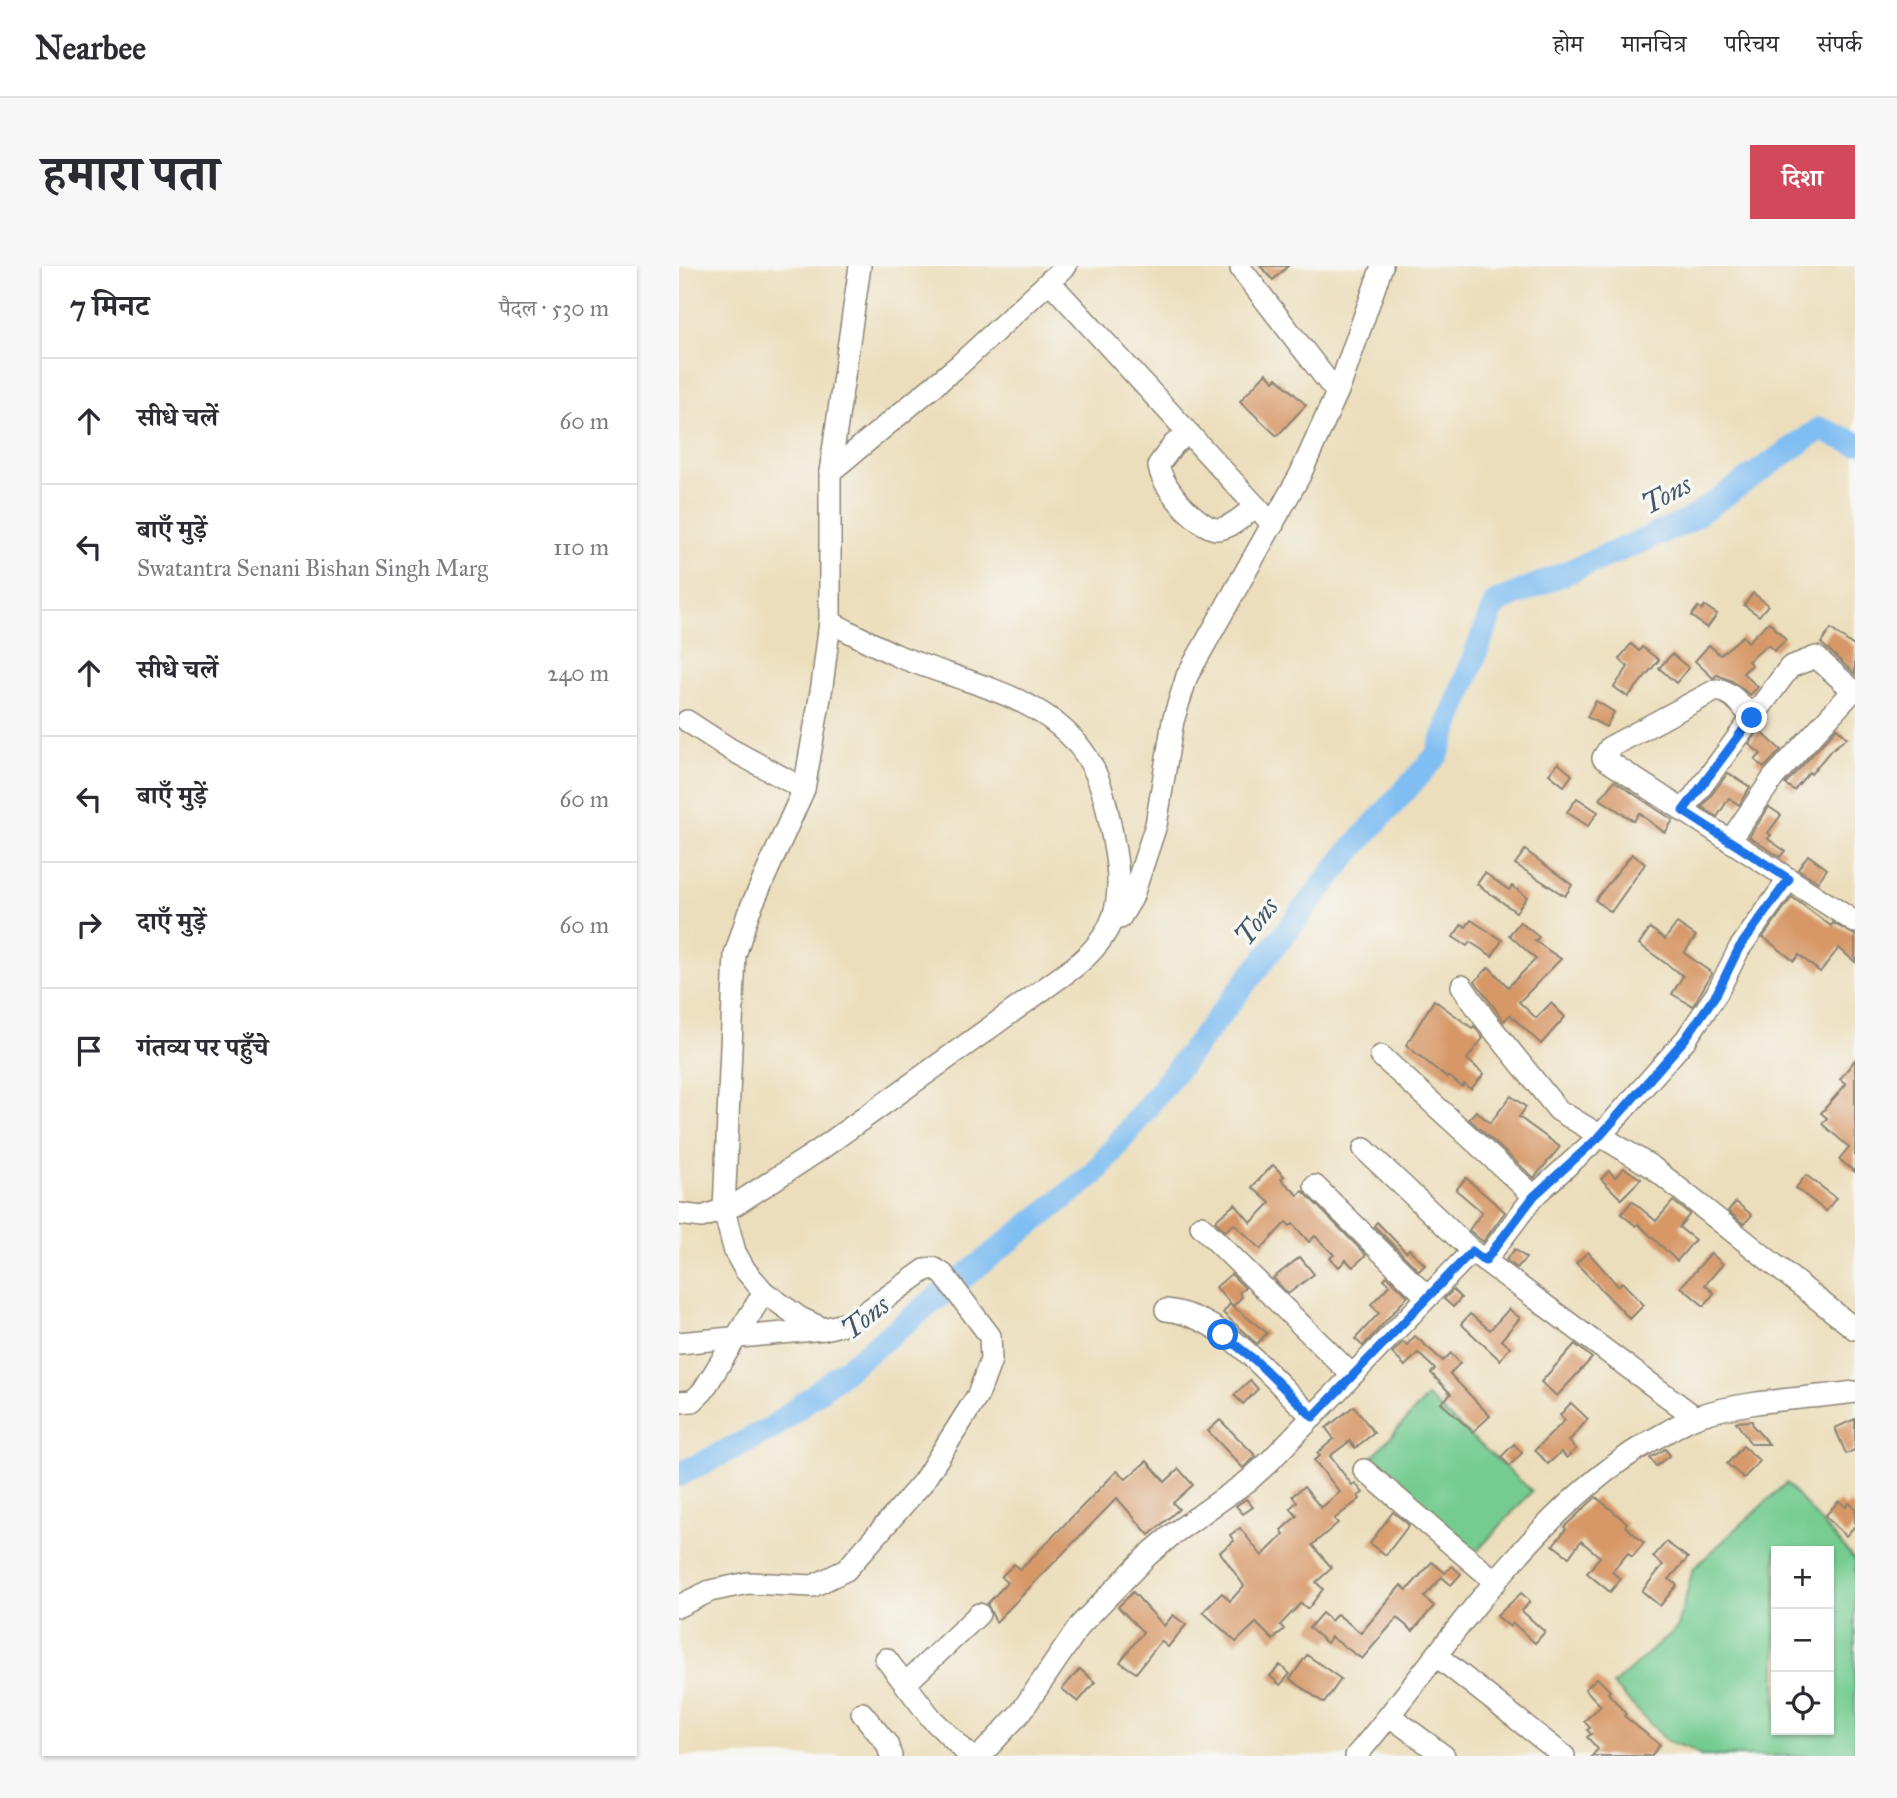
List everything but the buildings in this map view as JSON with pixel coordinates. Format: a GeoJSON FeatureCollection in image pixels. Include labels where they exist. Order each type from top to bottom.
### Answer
{"type":"FeatureCollection","features":[{"type":"Feature","properties":{"kind":"street"},"geometry":{"type":"LineString","coordinates":[[824,1329],[800,1318],[764,1292],[745,1270],[735,1252],[725,1210],[735,956],[748,914],[804,789],[822,686],[829,622],[829,472],[860,266]]}},
{"type":"Feature","properties":{"kind":"street"},"geometry":{"type":"LineString","coordinates":[[829,472],[959,365],[1066,266]]}},
{"type":"Feature","properties":{"kind":"street"},"geometry":{"type":"LineString","coordinates":[[679,1214],[702,1217],[725,1210],[818,1152],[1093,953],[1111,927],[1124,915],[1156,825],[1173,720],[1187,676],[1273,525],[1337,393],[1382,266]]}},
{"type":"Feature","properties":{"kind":"street"},"geometry":{"type":"LineString","coordinates":[[1241,269],[1337,393]]}},
{"type":"Feature","properties":{"kind":"street"},"geometry":{"type":"LineString","coordinates":[[1049,281],[1273,525]]}},
{"type":"Feature","properties":{"kind":"street"},"geometry":{"type":"LineString","coordinates":[[1188,434],[1174,444],[1159,464],[1160,478],[1165,487],[1206,526],[1217,529],[1227,527],[1256,506]]}},
{"type":"Feature","properties":{"kind":"street"},"geometry":{"type":"LineString","coordinates":[[829,622],[896,655],[997,691],[1041,712],[1070,735],[1091,764],[1112,839],[1118,893],[1111,927]]}},
{"type":"Feature","properties":{"kind":"street"},"geometry":{"type":"LineString","coordinates":[[1683,811],[1785,672],[1807,659],[1816,657],[1854,691],[1773,778],[1730,841]]}},
{"type":"Feature","properties":{"kind":"street"},"geometry":{"type":"LineString","coordinates":[[1752,718],[1725,690],[1716,690],[1610,747],[1604,754],[1608,763],[1855,922]]}},
{"type":"Feature","properties":{"kind":"street"},"geometry":{"type":"LineString","coordinates":[[687,721],[730,749],[804,789]]}},
{"type":"Feature","properties":{"kind":"street"},"geometry":{"type":"LineString","coordinates":[[886,1659],[932,1719],[979,1756],[1021,1712],[1081,1624],[1148,1555],[1248,1481],[1427,1297],[1479,1256],[1534,1196],[1600,1136],[1685,1039],[1717,993],[1739,948],[1789,879]]}},
{"type":"Feature","properties":{"kind":"street"},"geometry":{"type":"LineString","coordinates":[[1462,986],[1483,1018],[1550,1102],[1570,1118],[1652,1167],[1696,1199],[1791,1281],[1847,1320],[1855,1329]]}},
{"type":"Feature","properties":{"kind":"street"},"geometry":{"type":"LineString","coordinates":[[1381,1056],[1534,1196]]}},
{"type":"Feature","properties":{"kind":"street"},"geometry":{"type":"LineString","coordinates":[[1364,1149],[1479,1256],[1695,1417]]}},
{"type":"Feature","properties":{"kind":"street"},"geometry":{"type":"LineString","coordinates":[[1315,1186],[1427,1297]]}},
{"type":"Feature","properties":{"kind":"street"},"geometry":{"type":"LineString","coordinates":[[1201,1226],[1351,1374]]}},
{"type":"Feature","properties":{"kind":"street"},"geometry":{"type":"LineString","coordinates":[[679,1343],[824,1329],[852,1322],[925,1270],[933,1268],[943,1274],[990,1336],[991,1360],[978,1395],[923,1482],[846,1570],[813,1586],[748,1583],[710,1591],[679,1606]]}},
{"type":"Feature","properties":{"kind":"street"},"geometry":{"type":"LineString","coordinates":[[679,1402],[693,1401],[703,1391],[764,1292]]}},
{"type":"Feature","properties":{"kind":"street"},"geometry":{"type":"LineString","coordinates":[[1166,1310],[1188,1313],[1206,1322],[1256,1361],[1313,1417]]}},
{"type":"Feature","properties":{"kind":"street"},"geometry":{"type":"LineString","coordinates":[[1356,1756],[1496,1582],[1564,1507],[1603,1472],[1646,1442],[1695,1417],[1718,1410],[1855,1392]]}},
{"type":"Feature","properties":{"kind":"street"},"geometry":{"type":"LineString","coordinates":[[1364,1471],[1496,1582]]}},
{"type":"Feature","properties":{"kind":"street"},"geometry":{"type":"LineString","coordinates":[[906,1683],[979,1614]]}},
{"type":"Feature","properties":{"kind":"street"},"geometry":{"type":"LineString","coordinates":[[1437,1657],[1564,1756]]}},
{"type":"Feature","properties":{"kind":"street"},"geometry":{"type":"LineString","coordinates":[[862,1713],[887,1744],[891,1756]]}},
{"type":"Feature","properties":{"kind":"street"},"geometry":{"type":"LineString","coordinates":[[1390,1716],[1444,1756]]}},
{"type":"Feature","properties":{"kind":"green space"},"geometry":{"type":"Polygon","coordinates":[[[1427,1397],[1532,1491],[1471,1558],[1376,1473],[1382,1466],[1372,1457],[1427,1397]]]}},
{"type":"Feature","properties":{"kind":"green space"},"geometry":{"type":"Polygon","coordinates":[[[1786,1483],[1855,1560],[1855,1756],[1700,1756],[1693,1750],[1667,1741],[1613,1685],[1678,1627],[1693,1569],[1786,1483]]]}},
{"type":"Feature","properties":{"kind":"waterway","name":"Tons"},"geometry":{"type":"LineString","coordinates":[[679,1475],[772,1428],[1094,1174],[1350,851],[1437,755],[1495,603],[1686,522],[1820,429],[1855,443]]}},
{"type":"Feature","properties":{"kind":"route"},"geometry":{"type":"LineString","coordinates":[[1223,1335],[1256,1361],[1313,1417],[1351,1374],[1472,1251],[1485,1261],[1534,1196],[1600,1136],[1647,1085],[1685,1039],[1717,993],[1739,948],[1789,879],[1683,811],[1709,772],[1752,718]]}}]}
